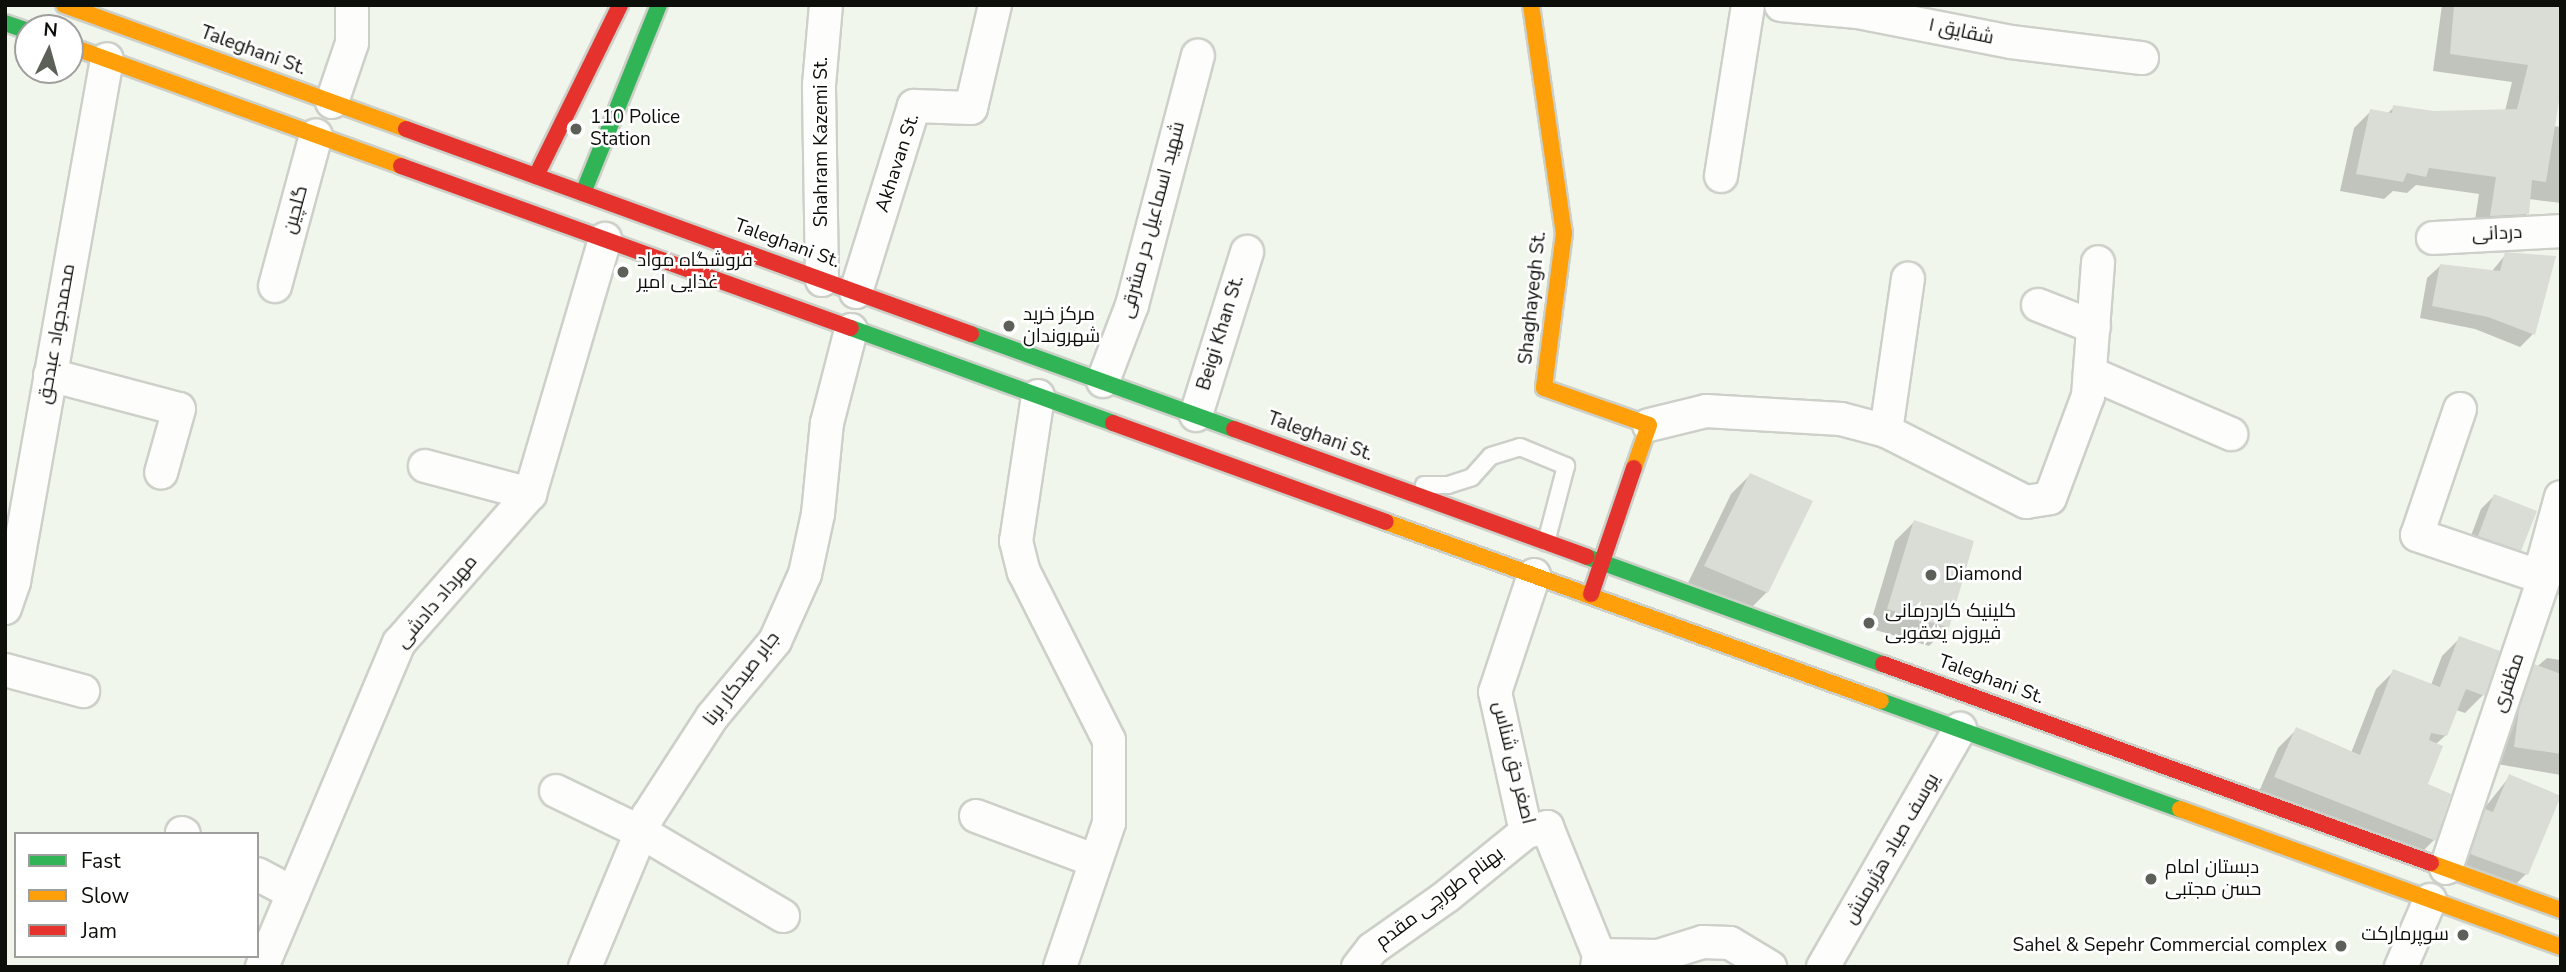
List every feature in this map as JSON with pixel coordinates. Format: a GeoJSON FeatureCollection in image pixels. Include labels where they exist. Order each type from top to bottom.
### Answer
{"type":"FeatureCollection","features":[{"type":"Feature","properties":{"kind":"main road","name":"Taleghani St."},"geometry":{"type":"LineString","coordinates":[[64,5],[2561,910]]}},
{"type":"Feature","properties":{"kind":"main road"},"geometry":{"type":"LineString","coordinates":[[536,176],[620,5]]}},
{"type":"Feature","properties":{"kind":"main road"},"geometry":{"type":"LineString","coordinates":[[568,227],[659,5]]}},
{"type":"Feature","properties":{"kind":"main road","name":"Shaghayegh St."},"geometry":{"type":"LineString","coordinates":[[1533,5],[1564,233],[1544,388],[1649,425]]}},
{"type":"Feature","properties":{"kind":"main road"},"geometry":{"type":"LineString","coordinates":[[84,51],[2561,947]]}},
{"type":"Feature","properties":{"kind":"main road"},"geometry":{"type":"LineString","coordinates":[[1590,596],[1649,425]]}},
{"type":"Feature","properties":{"kind":"main road"},"geometry":{"type":"LineString","coordinates":[[1534,575],[1546,542]]}},
{"type":"Feature","properties":{"kind":"street"},"geometry":{"type":"LineString","coordinates":[[332,102],[352,43],[352,5]]}},
{"type":"Feature","properties":{"kind":"street","name":"Shahram Kazemi St."},"geometry":{"type":"LineString","coordinates":[[822,280],[819,85],[826,5]]}},
{"type":"Feature","properties":{"kind":"street","name":"Akhavan St."},"geometry":{"type":"LineString","coordinates":[[856,292],[914,106],[971,108],[995,5]]}},
{"type":"Feature","properties":{"kind":"street"},"geometry":{"type":"LineString","coordinates":[[1721,176],[1748,5]]}},
{"type":"Feature","properties":{"kind":"street","name":"شقایق ۱"},"geometry":{"type":"LineString","coordinates":[[1781,5],[1858,12],[2011,42],[2142,58]]}},
{"type":"Feature","properties":{"kind":"street","name":"شهید اسماعیل حر مشرقی"},"geometry":{"type":"LineString","coordinates":[[1103,382],[1132,305],[1198,56]]}},
{"type":"Feature","properties":{"kind":"street","name":"محمدجواد عبدحق"},"geometry":{"type":"LineString","coordinates":[[5,608],[14,582],[107,59]]}},
{"type":"Feature","properties":{"kind":"street","name":"گلچین"},"geometry":{"type":"LineString","coordinates":[[275,286],[316,135]]}},
{"type":"Feature","properties":{"kind":"street","name":"دردانی"},"geometry":{"type":"LineString","coordinates":[[2433,238],[2561,231]]}},
{"type":"Feature","properties":{"kind":"street","name":"مهرداد دادشی"},"geometry":{"type":"LineString","coordinates":[[262,967],[399,643],[530,494],[605,239]]}},
{"type":"Feature","properties":{"kind":"street","name":"Beigi Khan St."},"geometry":{"type":"LineString","coordinates":[[1196,415],[1247,251]]}},
{"type":"Feature","properties":{"kind":"street"},"geometry":{"type":"LineString","coordinates":[[1649,425],[1706,411],[1766,412],[1840,419],[1886,430],[2026,502],[2050,498],[2088,396],[2098,262]]}},
{"type":"Feature","properties":{"kind":"street"},"geometry":{"type":"LineString","coordinates":[[1886,430],[1908,279]]}},
{"type":"Feature","properties":{"kind":"street"},"geometry":{"type":"LineString","coordinates":[[2038,305],[2094,327]]}},
{"type":"Feature","properties":{"kind":"street","name":"جابر صیدکار برنا"},"geometry":{"type":"LineString","coordinates":[[584,967],[641,832],[712,717],[775,641],[806,574],[818,514],[827,423],[851,330]]}},
{"type":"Feature","properties":{"kind":"street"},"geometry":{"type":"LineString","coordinates":[[2090,373],[2231,434]]}},
{"type":"Feature","properties":{"kind":"street"},"geometry":{"type":"LineString","coordinates":[[50,374],[179,409],[160,473]]}},
{"type":"Feature","properties":{"kind":"street"},"geometry":{"type":"LineString","coordinates":[[1038,396],[1016,541],[1024,572],[1110,740],[1109,823],[1060,967]]}},
{"type":"Feature","properties":{"kind":"street"},"geometry":{"type":"LineString","coordinates":[[2460,408],[2417,535],[2544,578]]}},
{"type":"Feature","properties":{"kind":"street"},"geometry":{"type":"LineString","coordinates":[[425,466],[530,494]]}},
{"type":"Feature","properties":{"kind":"street","name":"مظفری"},"geometry":{"type":"LineString","coordinates":[[2446,868],[2544,578],[2544,559],[2561,497]]}},
{"type":"Feature","properties":{"kind":"street","name":"اصغر حق شناس"},"geometry":{"type":"LineString","coordinates":[[1534,575],[1495,692],[1525,832],[1547,827],[1598,961]]}},
{"type":"Feature","properties":{"kind":"street"},"geometry":{"type":"LineString","coordinates":[[5,670],[83,691]]}},
{"type":"Feature","properties":{"kind":"street","name":"یوسف صیاد هژبرمنش"},"geometry":{"type":"LineString","coordinates":[[1823,967],[1959,729]]}},
{"type":"Feature","properties":{"kind":"street"},"geometry":{"type":"LineString","coordinates":[[556,791],[641,832],[783,916]]}},
{"type":"Feature","properties":{"kind":"street"},"geometry":{"type":"LineString","coordinates":[[976,816],[1096,861]]}},
{"type":"Feature","properties":{"kind":"street","name":"بهنام طورچی مقدم"},"geometry":{"type":"LineString","coordinates":[[1358,967],[1372,949],[1447,896],[1525,832]]}},
{"type":"Feature","properties":{"kind":"street"},"geometry":{"type":"LineString","coordinates":[[259,875],[293,893]]}},
{"type":"Feature","properties":{"kind":"street"},"geometry":{"type":"LineString","coordinates":[[2401,967],[2430,900]]}},
{"type":"Feature","properties":{"kind":"street"},"geometry":{"type":"LineString","coordinates":[[1598,961],[1658,956],[1703,942],[1730,943],[1770,967]]}},
{"type":"Feature","properties":{"kind":"lane"},"geometry":{"type":"LineString","coordinates":[[1403,490],[1448,485],[1472,477],[1491,456],[1520,447],[1566,466],[1546,542]]}},
{"type":"Feature","properties":{"kind":"building"},"geometry":{"type":"Polygon","coordinates":[[[2454,5],[2561,5],[2561,89],[2546,182],[2532,180],[2529,214],[2490,216],[2496,177],[2429,168],[2426,177],[2407,173],[2403,182],[2356,174],[2370,109],[2392,113],[2393,105],[2434,111],[2517,109],[2528,65],[2450,54],[2454,5]]]}},
{"type":"Feature","properties":{"kind":"building"},"geometry":{"type":"Polygon","coordinates":[[[2505,252],[2556,256],[2535,335],[2488,317],[2432,306],[2440,264],[2500,271],[2505,252]]]}},
{"type":"Feature","properties":{"kind":"building"},"geometry":{"type":"Polygon","coordinates":[[[1750,473],[1813,501],[1768,593],[1704,566],[1750,473]]]}},
{"type":"Feature","properties":{"kind":"building"},"geometry":{"type":"Polygon","coordinates":[[[2494,494],[2537,511],[2521,551],[2478,536],[2494,494]]]}},
{"type":"Feature","properties":{"kind":"building","name":"Diamond"},"geometry":{"type":"Polygon","coordinates":[[[1914,520],[1974,541],[1949,628],[1887,609],[1914,520]]]}},
{"type":"Feature","properties":{"kind":"building"},"geometry":{"type":"Polygon","coordinates":[[[2459,636],[2500,651],[2485,696],[2466,689],[2447,736],[2431,733],[2429,740],[2443,746],[2428,784],[2451,794],[2436,841],[2274,777],[2296,727],[2360,755],[2393,669],[2440,687],[2459,636]]]}},
{"type":"Feature","properties":{"kind":"building"},"geometry":{"type":"Polygon","coordinates":[[[2534,664],[2561,674],[2561,754],[2514,747],[2519,709],[2534,664]]]}},
{"type":"Feature","properties":{"kind":"building"},"geometry":{"type":"Polygon","coordinates":[[[2509,774],[2561,796],[2528,875],[2470,854],[2485,809],[2493,812],[2509,774]]]}},
{"type":"Feature","properties":{"kind":"traffic: fast"},"geometry":{"type":"LineString","coordinates":[[583,193],[659,5]]}},
{"type":"Feature","properties":{"kind":"traffic: fast"},"geometry":{"type":"LineString","coordinates":[[5,23],[14,26]]}},
{"type":"Feature","properties":{"kind":"traffic: fast"},"geometry":{"type":"LineString","coordinates":[[851,328],[1113,423]]}},
{"type":"Feature","properties":{"kind":"traffic: fast"},"geometry":{"type":"LineString","coordinates":[[971,334],[1234,429]]}},
{"type":"Feature","properties":{"kind":"traffic: fast"},"geometry":{"type":"LineString","coordinates":[[1587,557],[1883,664]]}},
{"type":"Feature","properties":{"kind":"traffic: fast"},"geometry":{"type":"LineString","coordinates":[[1881,701],[2180,809]]}},
{"type":"Feature","properties":{"kind":"traffic: slow"},"geometry":{"type":"LineString","coordinates":[[64,5],[406,129]]}},
{"type":"Feature","properties":{"kind":"traffic: slow"},"geometry":{"type":"LineString","coordinates":[[1531,5],[1564,233],[1544,388],[1649,425],[1634,468]]}},
{"type":"Feature","properties":{"kind":"traffic: slow"},"geometry":{"type":"LineString","coordinates":[[84,51],[401,166]]}},
{"type":"Feature","properties":{"kind":"traffic: slow"},"geometry":{"type":"LineString","coordinates":[[1386,522],[1881,701]]}},
{"type":"Feature","properties":{"kind":"traffic: slow"},"geometry":{"type":"LineString","coordinates":[[2180,809],[2561,947]]}},
{"type":"Feature","properties":{"kind":"traffic: slow"},"geometry":{"type":"LineString","coordinates":[[2431,863],[2561,910]]}},
{"type":"Feature","properties":{"kind":"traffic: jam"},"geometry":{"type":"LineString","coordinates":[[536,176],[620,5]]}},
{"type":"Feature","properties":{"kind":"traffic: jam"},"geometry":{"type":"LineString","coordinates":[[406,129],[971,334]]}},
{"type":"Feature","properties":{"kind":"traffic: jam"},"geometry":{"type":"LineString","coordinates":[[401,166],[851,328]]}},
{"type":"Feature","properties":{"kind":"traffic: jam"},"geometry":{"type":"LineString","coordinates":[[1113,423],[1386,522]]}},
{"type":"Feature","properties":{"kind":"traffic: jam"},"geometry":{"type":"LineString","coordinates":[[1234,429],[1587,557]]}},
{"type":"Feature","properties":{"kind":"traffic: jam"},"geometry":{"type":"LineString","coordinates":[[1591,594],[1634,468]]}},
{"type":"Feature","properties":{"kind":"traffic: jam"},"geometry":{"type":"LineString","coordinates":[[1883,664],[2431,863]]}},
{"type":"Feature","properties":{"kind":"place","name":"110 Police Station"},"geometry":{"type":"Point","coordinates":[576,129]}},
{"type":"Feature","properties":{"kind":"place","name":"فروشگاه مواد غذایی امیر"},"geometry":{"type":"Point","coordinates":[623,272]}},
{"type":"Feature","properties":{"kind":"place","name":"مرکز خرید شهروندان"},"geometry":{"type":"Point","coordinates":[1009,326]}},
{"type":"Feature","properties":{"kind":"place","name":"Diamond"},"geometry":{"type":"Point","coordinates":[1931,575]}},
{"type":"Feature","properties":{"kind":"place","name":"کلینیک کاردرمانی فیروزه یعقوبی"},"geometry":{"type":"Point","coordinates":[1869,623]}},
{"type":"Feature","properties":{"kind":"place","name":"دبستان امام حسن مجتبی"},"geometry":{"type":"Point","coordinates":[2151,879]}},
{"type":"Feature","properties":{"kind":"place","name":"سوپرمارکت"},"geometry":{"type":"Point","coordinates":[2463,935]}},
{"type":"Feature","properties":{"kind":"place","name":"Sahel & Sepehr Commercial complex"},"geometry":{"type":"Point","coordinates":[2341,946]}}]}
